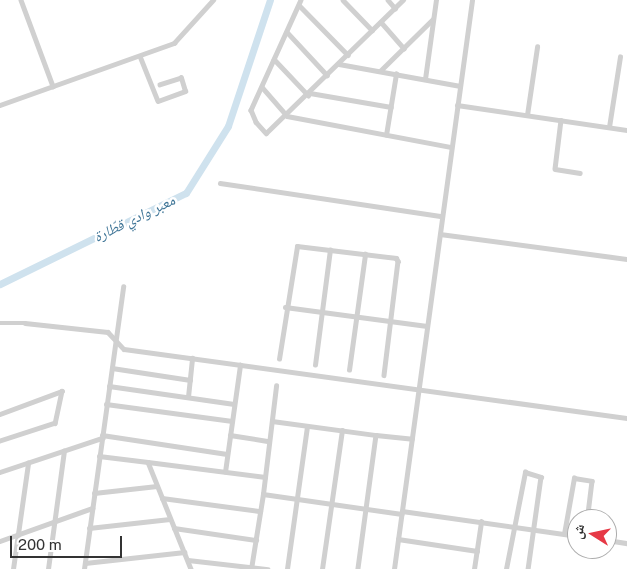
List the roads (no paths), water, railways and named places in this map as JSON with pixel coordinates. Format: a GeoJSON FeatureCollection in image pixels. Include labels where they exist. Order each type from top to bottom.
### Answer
{"type":"FeatureCollection","features":[{"type":"Feature","properties":{"kind":"street"},"geometry":{"type":"LineString","coordinates":[[21,0],[53,86]]}},
{"type":"Feature","properties":{"kind":"street"},"geometry":{"type":"LineString","coordinates":[[0,105],[178,41],[213,0]]}},
{"type":"Feature","properties":{"kind":"street"},"geometry":{"type":"LineString","coordinates":[[343,0],[372,30]]}},
{"type":"Feature","properties":{"kind":"street"},"geometry":{"type":"LineString","coordinates":[[388,0],[395,8]]}},
{"type":"Feature","properties":{"kind":"street"},"geometry":{"type":"LineString","coordinates":[[348,55],[300,3],[251,110],[263,131],[271,131],[287,116],[327,75],[339,64],[348,55],[372,30],[403,0]]}},
{"type":"Feature","properties":{"kind":"street"},"geometry":{"type":"LineString","coordinates":[[425,79],[436,0]]}},
{"type":"Feature","properties":{"kind":"street"},"geometry":{"type":"LineString","coordinates":[[399,569],[394,569],[472,0]]}},
{"type":"Feature","properties":{"kind":"street"},"geometry":{"type":"LineString","coordinates":[[380,71],[433,19]]}},
{"type":"Feature","properties":{"kind":"street"},"geometry":{"type":"LineString","coordinates":[[381,22],[404,48]]}},
{"type":"Feature","properties":{"kind":"street"},"geometry":{"type":"LineString","coordinates":[[287,32],[327,75]]}},
{"type":"Feature","properties":{"kind":"street"},"geometry":{"type":"LineString","coordinates":[[527,115],[537,47]]}},
{"type":"Feature","properties":{"kind":"street"},"geometry":{"type":"LineString","coordinates":[[140,56],[158,102],[185,91],[181,78]]}},
{"type":"Feature","properties":{"kind":"street"},"geometry":{"type":"LineString","coordinates":[[609,127],[620,57]]}},
{"type":"Feature","properties":{"kind":"street"},"geometry":{"type":"LineString","coordinates":[[274,59],[309,94],[391,108]]}},
{"type":"Feature","properties":{"kind":"street"},"geometry":{"type":"LineString","coordinates":[[339,64],[460,86]]}},
{"type":"Feature","properties":{"kind":"street"},"geometry":{"type":"LineString","coordinates":[[386,135],[396,74]]}},
{"type":"Feature","properties":{"kind":"street"},"geometry":{"type":"LineString","coordinates":[[160,85],[188,76]]}},
{"type":"Feature","properties":{"kind":"street"},"geometry":{"type":"LineString","coordinates":[[262,86],[287,116],[451,148]]}},
{"type":"Feature","properties":{"kind":"street"},"geometry":{"type":"LineString","coordinates":[[457,105],[627,130]]}},
{"type":"Feature","properties":{"kind":"street"},"geometry":{"type":"LineString","coordinates":[[561,120],[555,169],[580,173]]}},
{"type":"Feature","properties":{"kind":"street"},"geometry":{"type":"LineString","coordinates":[[220,183],[442,216]]}},
{"type":"Feature","properties":{"kind":"street"},"geometry":{"type":"LineString","coordinates":[[440,234],[627,259]]}},
{"type":"Feature","properties":{"kind":"street"},"geometry":{"type":"LineString","coordinates":[[279,359],[295,248],[330,250],[398,259],[384,375]]}},
{"type":"Feature","properties":{"kind":"street"},"geometry":{"type":"LineString","coordinates":[[315,365],[330,250]]}},
{"type":"Feature","properties":{"kind":"street"},"geometry":{"type":"LineString","coordinates":[[349,370],[365,254]]}},
{"type":"Feature","properties":{"kind":"street"},"geometry":{"type":"LineString","coordinates":[[84,569],[123,287]]}},
{"type":"Feature","properties":{"kind":"street"},"geometry":{"type":"LineString","coordinates":[[286,307],[427,326]]}},
{"type":"Feature","properties":{"kind":"street"},"geometry":{"type":"LineString","coordinates":[[0,319],[3,323],[108,332],[124,349],[627,418]]}},
{"type":"Feature","properties":{"kind":"street"},"geometry":{"type":"LineString","coordinates":[[188,397],[192,358]]}},
{"type":"Feature","properties":{"kind":"street"},"geometry":{"type":"LineString","coordinates":[[225,472],[240,365]]}},
{"type":"Feature","properties":{"kind":"street"},"geometry":{"type":"LineString","coordinates":[[112,368],[190,380]]}},
{"type":"Feature","properties":{"kind":"street"},"geometry":{"type":"LineString","coordinates":[[109,386],[234,404]]}},
{"type":"Feature","properties":{"kind":"street"},"geometry":{"type":"LineString","coordinates":[[252,568],[276,386]]}},
{"type":"Feature","properties":{"kind":"street"},"geometry":{"type":"LineString","coordinates":[[0,414],[62,391],[55,423],[0,442]]}},
{"type":"Feature","properties":{"kind":"street"},"geometry":{"type":"LineString","coordinates":[[106,404],[232,422]]}},
{"type":"Feature","properties":{"kind":"street"},"geometry":{"type":"LineString","coordinates":[[272,421],[412,440]]}},
{"type":"Feature","properties":{"kind":"street"},"geometry":{"type":"LineString","coordinates":[[286,569],[307,426]]}},
{"type":"Feature","properties":{"kind":"street"},"geometry":{"type":"LineString","coordinates":[[322,569],[342,430]]}},
{"type":"Feature","properties":{"kind":"street"},"geometry":{"type":"LineString","coordinates":[[230,435],[269,442]]}},
{"type":"Feature","properties":{"kind":"street"},"geometry":{"type":"LineString","coordinates":[[358,569],[376,435]]}},
{"type":"Feature","properties":{"kind":"street"},"geometry":{"type":"LineString","coordinates":[[0,472],[102,436],[227,454]]}},
{"type":"Feature","properties":{"kind":"street"},"geometry":{"type":"LineString","coordinates":[[48,569],[64,451]]}},
{"type":"Feature","properties":{"kind":"street"},"geometry":{"type":"LineString","coordinates":[[99,456],[265,477]]}},
{"type":"Feature","properties":{"kind":"street"},"geometry":{"type":"LineString","coordinates":[[148,462],[192,569]]}},
{"type":"Feature","properties":{"kind":"street"},"geometry":{"type":"LineString","coordinates":[[13,569],[28,463]]}},
{"type":"Feature","properties":{"kind":"street"},"geometry":{"type":"LineString","coordinates":[[506,569],[522,474],[531,472],[540,477],[528,569]]}},
{"type":"Feature","properties":{"kind":"street"},"geometry":{"type":"LineString","coordinates":[[568,509],[574,478],[592,481],[588,509]]}},
{"type":"Feature","properties":{"kind":"street"},"geometry":{"type":"LineString","coordinates":[[94,493],[157,486]]}},
{"type":"Feature","properties":{"kind":"street"},"geometry":{"type":"LineString","coordinates":[[263,494],[567,534]]}},
{"type":"Feature","properties":{"kind":"street"},"geometry":{"type":"LineString","coordinates":[[162,498],[260,511]]}},
{"type":"Feature","properties":{"kind":"street"},"geometry":{"type":"LineString","coordinates":[[0,542],[92,508]]}},
{"type":"Feature","properties":{"kind":"street"},"geometry":{"type":"LineString","coordinates":[[564,534],[567,517]]}},
{"type":"Feature","properties":{"kind":"street"},"geometry":{"type":"LineString","coordinates":[[89,528],[170,519]]}},
{"type":"Feature","properties":{"kind":"street"},"geometry":{"type":"LineString","coordinates":[[474,569],[481,522]]}},
{"type":"Feature","properties":{"kind":"street"},"geometry":{"type":"LineString","coordinates":[[174,528],[256,540]]}},
{"type":"Feature","properties":{"kind":"street"},"geometry":{"type":"LineString","coordinates":[[398,539],[477,551]]}},
{"type":"Feature","properties":{"kind":"street"},"geometry":{"type":"LineString","coordinates":[[85,563],[184,552]]}},
{"type":"Feature","properties":{"kind":"street"},"geometry":{"type":"LineString","coordinates":[[188,560],[267,569]]}},
{"type":"Feature","properties":{"kind":"waterway","name":"معبر وادي قطّارة"},"geometry":{"type":"LineString","coordinates":[[0,284],[186,193],[228,126],[270,0]]}}]}
